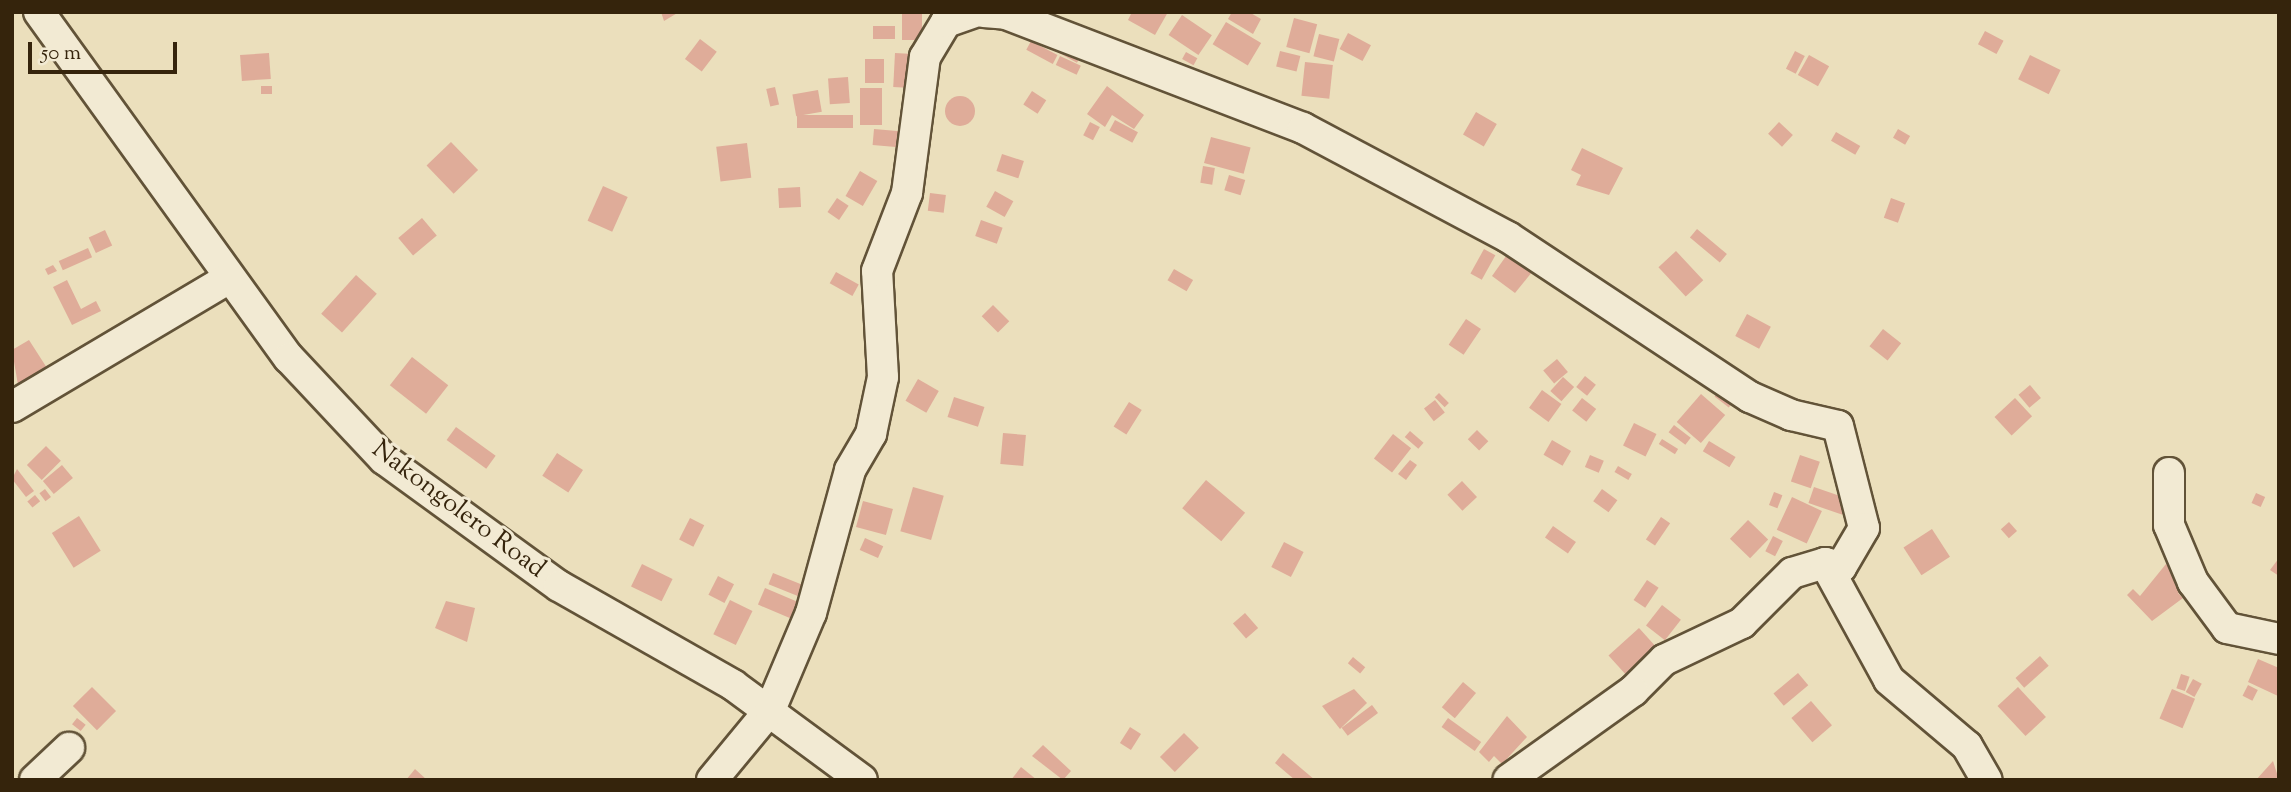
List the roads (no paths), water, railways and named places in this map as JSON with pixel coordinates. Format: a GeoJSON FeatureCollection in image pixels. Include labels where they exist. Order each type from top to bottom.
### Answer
{"type":"FeatureCollection","features":[{"type":"Feature","properties":{"kind":"street","name":"Nakongolero Road"},"geometry":{"type":"LineString","coordinates":[[39,12],[289,358],[384,459],[559,586],[770,710],[862,780]]}},
{"type":"Feature","properties":{"kind":"street"},"geometry":{"type":"LineString","coordinates":[[712,780],[770,710],[811,614],[850,470],[871,435],[883,377],[877,271],[907,193],[925,57],[946,17],[975,12]]}},
{"type":"Feature","properties":{"kind":"street"},"geometry":{"type":"LineString","coordinates":[[984,12],[1006,14],[1303,128],[1508,237],[1750,397],[1791,415],[1838,426],[1864,528],[1841,567],[1825,563],[1792,573],[1742,623],[1664,660],[1633,691],[1508,780]]}},
{"type":"Feature","properties":{"kind":"street"},"geometry":{"type":"LineString","coordinates":[[12,407],[229,278]]}},
{"type":"Feature","properties":{"kind":"street"},"geometry":{"type":"LineString","coordinates":[[2169,473],[2169,526],[2193,582],[2227,628],[2279,639]]}},
{"type":"Feature","properties":{"kind":"street"},"geometry":{"type":"LineString","coordinates":[[1825,563],[1889,680],[1966,746],[1987,780]]}},
{"type":"Feature","properties":{"kind":"street"},"geometry":{"type":"LineString","coordinates":[[35,780],[69,748]]}}]}
